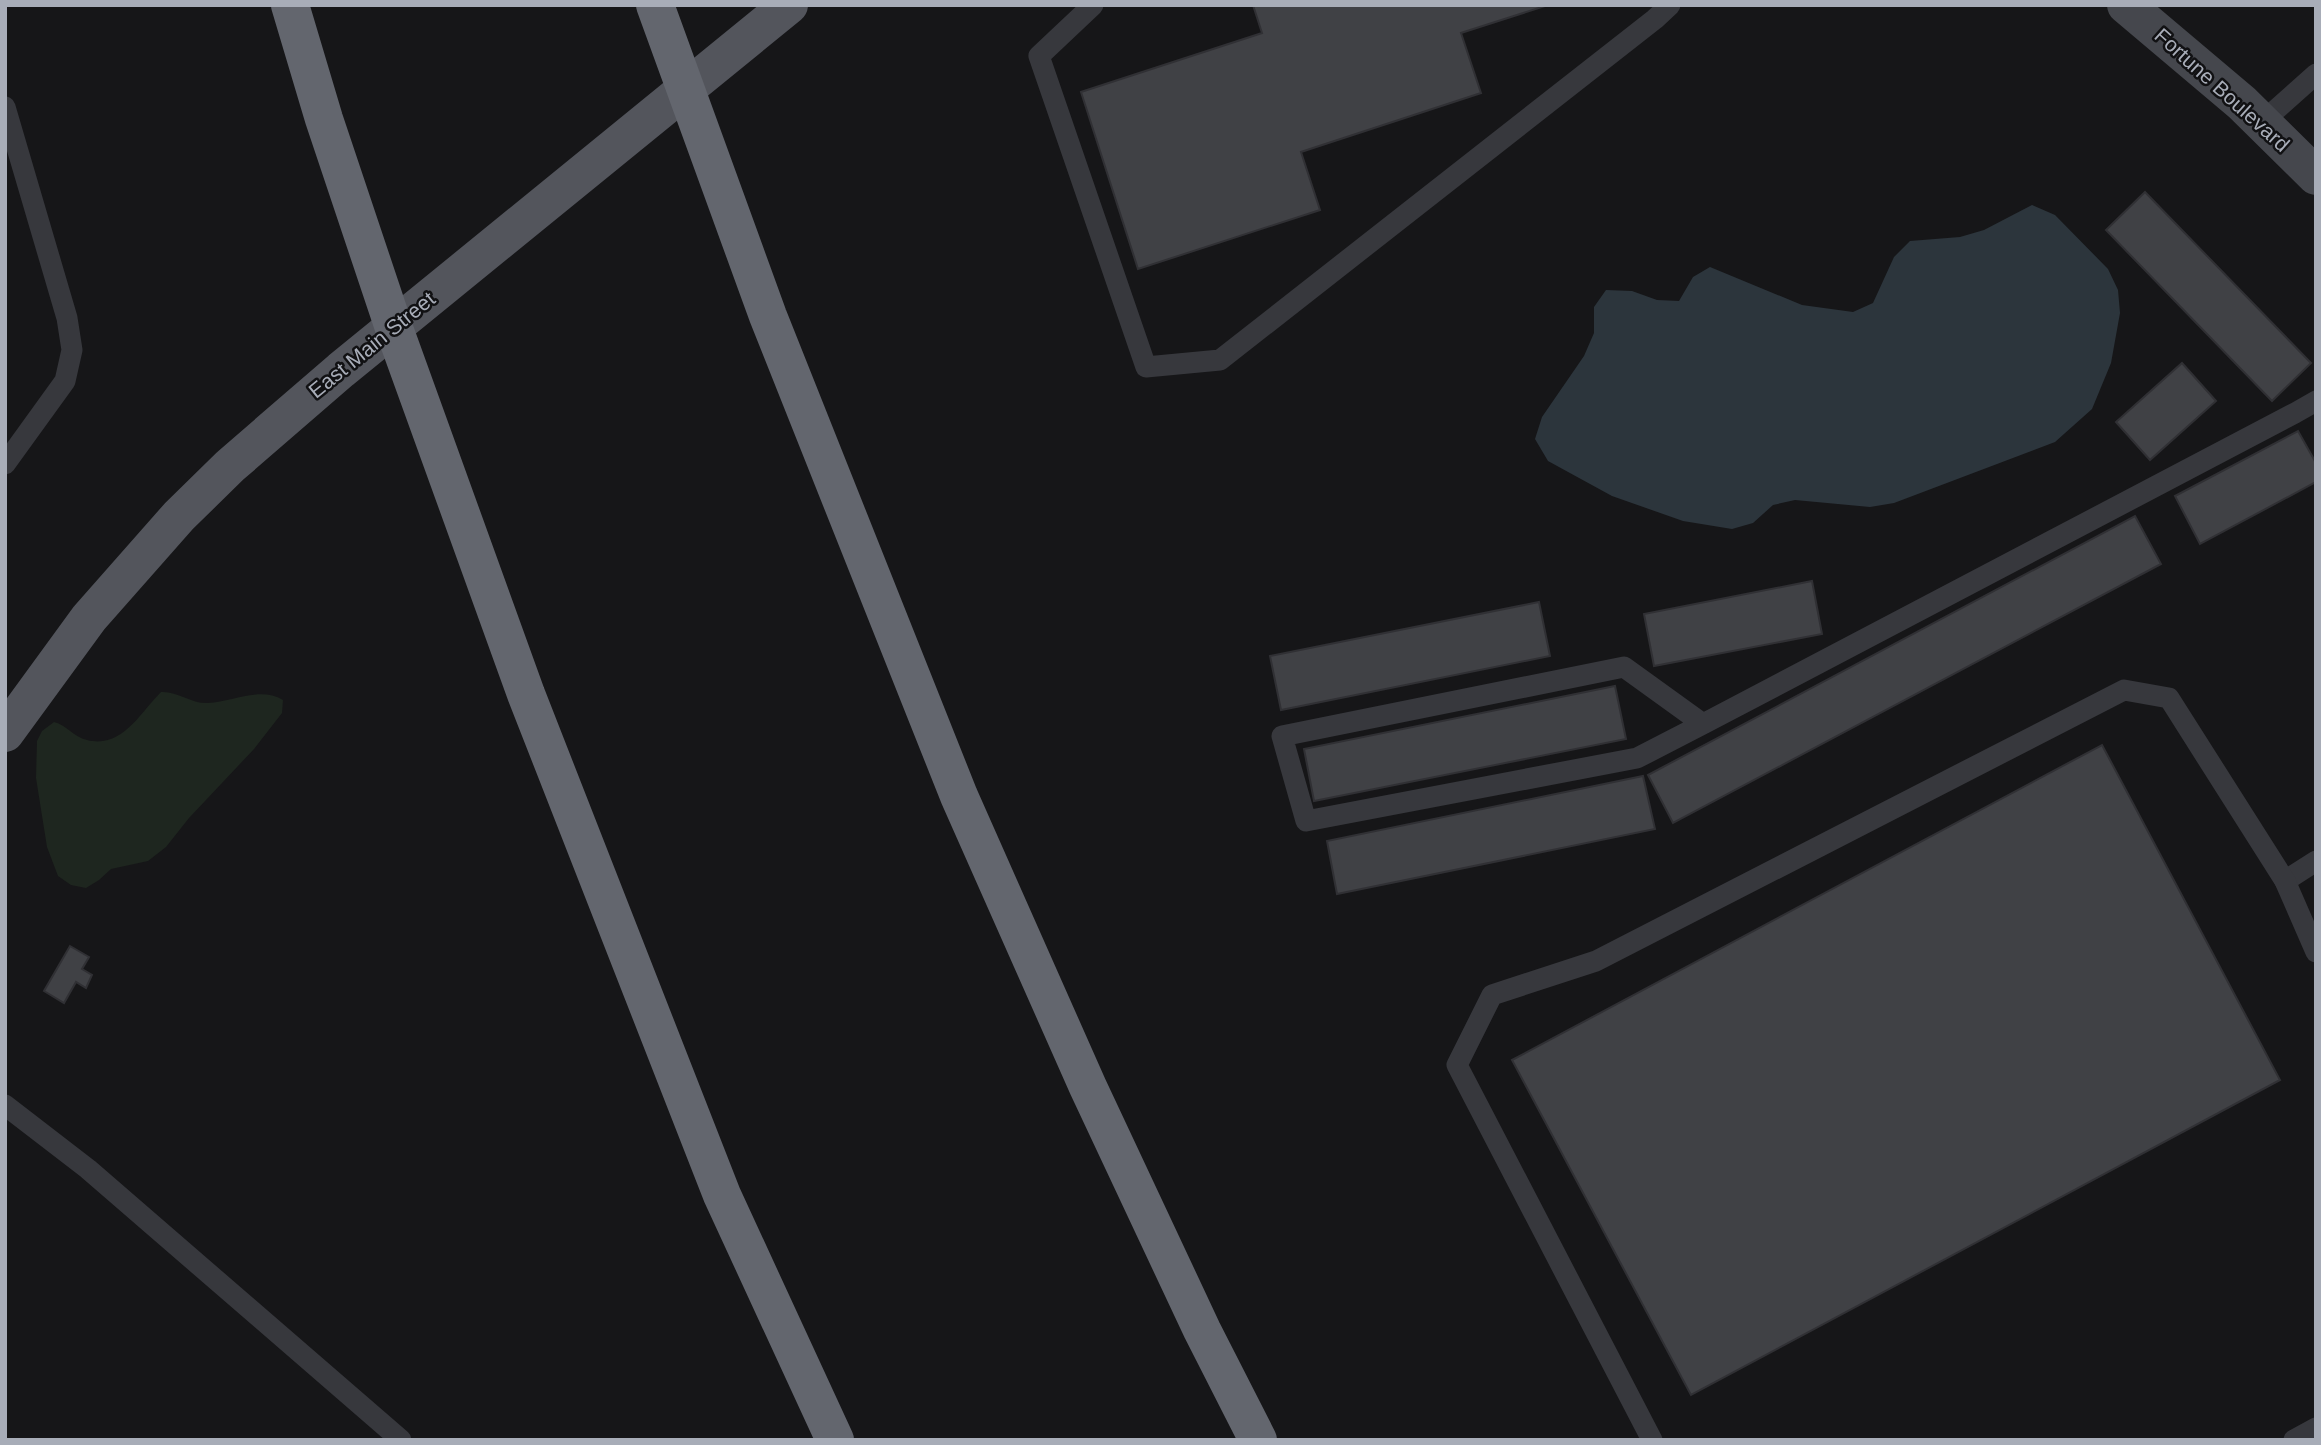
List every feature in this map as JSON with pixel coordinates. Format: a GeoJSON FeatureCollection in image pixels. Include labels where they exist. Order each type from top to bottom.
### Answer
{"type":"FeatureCollection","features":[{"type":"Feature","properties":{"kind":"highway"},"geometry":{"type":"LineString","coordinates":[[290,5],[353,206],[441,462],[526,694],[722,1195],[835,1440]]}},
{"type":"Feature","properties":{"kind":"highway"},"geometry":{"type":"LineString","coordinates":[[655,5],[730,215],[959,796],[1088,1087],[1202,1330],[1258,1440]]}},
{"type":"Feature","properties":{"kind":"main road","name":"East Main Street"},"geometry":{"type":"LineString","coordinates":[[9,721],[130,570],[230,466],[341,370],[789,5]]}},
{"type":"Feature","properties":{"kind":"main road","name":"Fortune Boulevard"},"geometry":{"type":"LineString","coordinates":[[2126,5],[2242,103],[2316,176]]}},
{"type":"Feature","properties":{"kind":"lane"},"geometry":{"type":"LineString","coordinates":[[1093,5],[1039,56],[1146,367],[1220,360],[1670,5]]}},
{"type":"Feature","properties":{"kind":"lane"},"geometry":{"type":"LineString","coordinates":[[2262,123],[2316,75]]}},
{"type":"Feature","properties":{"kind":"lane"},"geometry":{"type":"LineString","coordinates":[[5,107],[67,318],[72,349],[65,381],[5,464]]}},
{"type":"Feature","properties":{"kind":"lane"},"geometry":{"type":"LineString","coordinates":[[1703,724],[1624,667],[1282,736],[1306,821],[1637,758],[1703,724],[2316,401]]}},
{"type":"Feature","properties":{"kind":"lane"},"geometry":{"type":"LineString","coordinates":[[1652,1440],[1457,1065],[1492,995],[1596,961],[2124,690],[2169,698],[2285,881],[2316,952]]}},
{"type":"Feature","properties":{"kind":"lane"},"geometry":{"type":"LineString","coordinates":[[2285,881],[2316,861]]}},
{"type":"Feature","properties":{"kind":"lane"},"geometry":{"type":"LineString","coordinates":[[5,1105],[88,1169],[401,1440]]}},
{"type":"Feature","properties":{"kind":"lane"},"geometry":{"type":"LineString","coordinates":[[2294,1440],[2316,1429]]}},
{"type":"Feature","properties":{"kind":"shaded area"},"geometry":{"type":"Polygon","coordinates":[[[2032,205],[2055,215],[2108,269],[2118,290],[2120,313],[2111,363],[2092,409],[2055,442],[1894,503],[1870,507],[1795,500],[1773,505],[1753,523],[1732,529],[1683,521],[1612,496],[1548,461],[1535,439],[1542,417],[1584,356],[1594,333],[1594,307],[1606,290],[1632,291],[1657,300],[1679,301],[1693,277],[1710,267],[1802,305],[1853,312],[1873,303],[1894,257],[1910,241],[1960,237],[1984,230],[2032,205]]]}},
{"type":"Feature","properties":{"kind":"shaded area"},"geometry":{"type":"Polygon","coordinates":[[[161,692],[208,703],[265,694],[283,700],[282,713],[254,749],[189,818],[166,847],[148,861],[111,869],[86,888],[71,885],[58,876],[47,847],[36,778],[37,741],[42,731],[54,722],[87,740],[110,739],[138,719],[161,692]]]}},
{"type":"Feature","properties":{"kind":"building"},"geometry":{"type":"Polygon","coordinates":[[[1253,5],[1548,5],[1461,33],[1481,93],[1301,152],[1320,210],[1138,269],[1081,92],[1262,33],[1253,5]]]}},
{"type":"Feature","properties":{"kind":"building"},"geometry":{"type":"Polygon","coordinates":[[[2145,192],[2311,363],[2272,401],[2106,230],[2145,192]]]}},
{"type":"Feature","properties":{"kind":"building"},"geometry":{"type":"Polygon","coordinates":[[[2182,363],[2216,401],[2150,460],[2116,422],[2182,363]]]}},
{"type":"Feature","properties":{"kind":"building"},"geometry":{"type":"Polygon","coordinates":[[[2298,431],[2316,463],[2316,482],[2200,544],[2175,496],[2298,431]]]}},
{"type":"Feature","properties":{"kind":"building"},"geometry":{"type":"Polygon","coordinates":[[[2135,516],[2161,564],[1673,823],[1648,775],[2135,516]]]}},
{"type":"Feature","properties":{"kind":"building"},"geometry":{"type":"Polygon","coordinates":[[[1812,581],[1822,634],[1654,666],[1644,614],[1812,581]]]}},
{"type":"Feature","properties":{"kind":"building"},"geometry":{"type":"Polygon","coordinates":[[[1539,602],[1550,656],[1281,710],[1270,656],[1539,602]]]}},
{"type":"Feature","properties":{"kind":"building"},"geometry":{"type":"Polygon","coordinates":[[[1615,686],[1626,739],[1314,801],[1304,749],[1615,686]]]}},
{"type":"Feature","properties":{"kind":"building"},"geometry":{"type":"Polygon","coordinates":[[[2102,745],[2280,1080],[1691,1395],[1512,1060],[2102,745]]]}},
{"type":"Feature","properties":{"kind":"building"},"geometry":{"type":"Polygon","coordinates":[[[1643,776],[1655,829],[1337,894],[1327,841],[1643,776]]]}},
{"type":"Feature","properties":{"kind":"building"},"geometry":{"type":"Polygon","coordinates":[[[70,946],[89,957],[82,969],[92,975],[86,988],[76,982],[64,1003],[44,991],[70,946]]]}}]}
